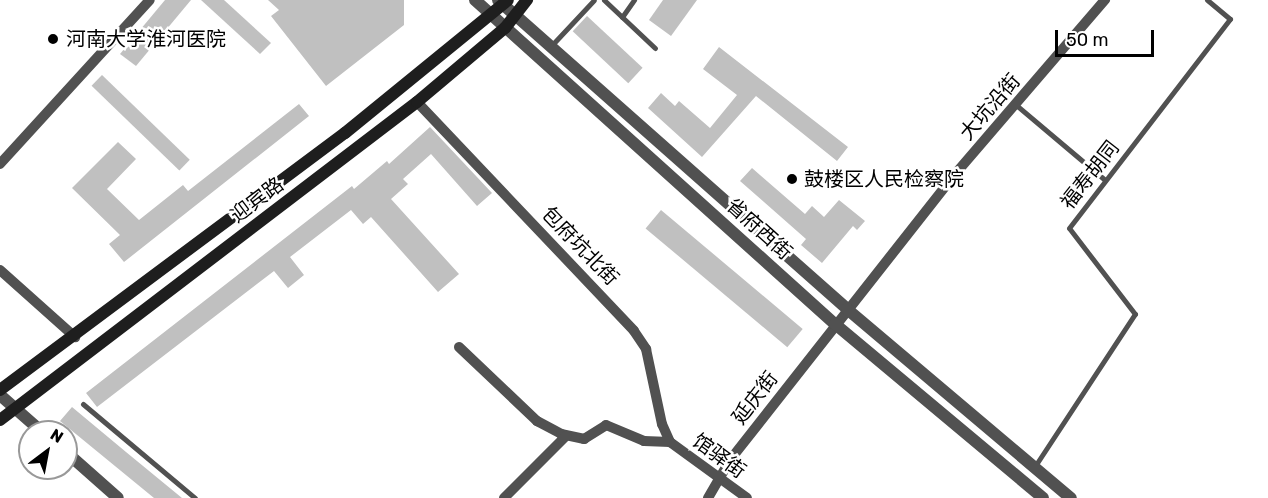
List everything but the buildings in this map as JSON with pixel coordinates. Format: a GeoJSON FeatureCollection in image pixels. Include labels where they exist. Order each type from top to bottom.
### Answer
{"type":"FeatureCollection","features":[{"type":"Feature","properties":{"kind":"main road","name":"迎宾路"},"geometry":{"type":"LineString","coordinates":[[0,420],[417,102],[505,28],[527,0]]}},
{"type":"Feature","properties":{"kind":"main road","name":"迎宾路"},"geometry":{"type":"LineString","coordinates":[[0,390],[75,337],[345,133],[492,16],[503,2]]}},
{"type":"Feature","properties":{"kind":"street"},"geometry":{"type":"LineString","coordinates":[[0,164],[150,0]]}},
{"type":"Feature","properties":{"kind":"street","name":"省府西街"},"geometry":{"type":"LineString","coordinates":[[475,0],[835,324],[1044,498]]}},
{"type":"Feature","properties":{"kind":"street","name":"大坑沿街"},"geometry":{"type":"LineString","coordinates":[[835,324],[1105,0]]}},
{"type":"Feature","properties":{"kind":"street","name":"省府西街"},"geometry":{"type":"LineString","coordinates":[[503,2],[515,17],[847,309],[1071,498]]}},
{"type":"Feature","properties":{"kind":"street","name":"包府坑北街"},"geometry":{"type":"LineString","coordinates":[[417,102],[634,331],[646,349],[662,424],[670,442]]}},
{"type":"Feature","properties":{"kind":"street"},"geometry":{"type":"LineString","coordinates":[[0,270],[75,337]]}},
{"type":"Feature","properties":{"kind":"street","name":"延庆街"},"geometry":{"type":"LineString","coordinates":[[708,498],[730,460],[835,324]]}},
{"type":"Feature","properties":{"kind":"street"},"geometry":{"type":"LineString","coordinates":[[459,347],[537,421],[566,436],[584,438],[606,425],[644,441],[670,442]]}},
{"type":"Feature","properties":{"kind":"street"},"geometry":{"type":"LineString","coordinates":[[0,396],[28,420]]}},
{"type":"Feature","properties":{"kind":"street"},"geometry":{"type":"LineString","coordinates":[[504,498],[566,436]]}},
{"type":"Feature","properties":{"kind":"street","name":"馆驿街"},"geometry":{"type":"LineString","coordinates":[[670,442],[747,498]]}},
{"type":"Feature","properties":{"kind":"street"},"geometry":{"type":"LineString","coordinates":[[78,463],[118,498]]}},
{"type":"Feature","properties":{"kind":"lane"},"geometry":{"type":"LineString","coordinates":[[550,47],[594,0]]}},
{"type":"Feature","properties":{"kind":"lane"},"geometry":{"type":"LineString","coordinates":[[604,0],[655,48]]}},
{"type":"Feature","properties":{"kind":"lane"},"geometry":{"type":"LineString","coordinates":[[622,17],[634,0]]}},
{"type":"Feature","properties":{"kind":"lane","name":"福寿胡同"},"geometry":{"type":"LineString","coordinates":[[1034,467],[1135,314],[1069,228],[1230,19],[1207,0]]}},
{"type":"Feature","properties":{"kind":"lane"},"geometry":{"type":"LineString","coordinates":[[1016,105],[1105,180]]}},
{"type":"Feature","properties":{"kind":"lane"},"geometry":{"type":"LineString","coordinates":[[83,404],[195,498]]}},
{"type":"Feature","properties":{"kind":"place","name":"河南大学淮河医院"},"geometry":{"type":"Point","coordinates":[53,39]}},
{"type":"Feature","properties":{"kind":"place","name":"鼓楼区人民检察院"},"geometry":{"type":"Point","coordinates":[792,179]}}]}
